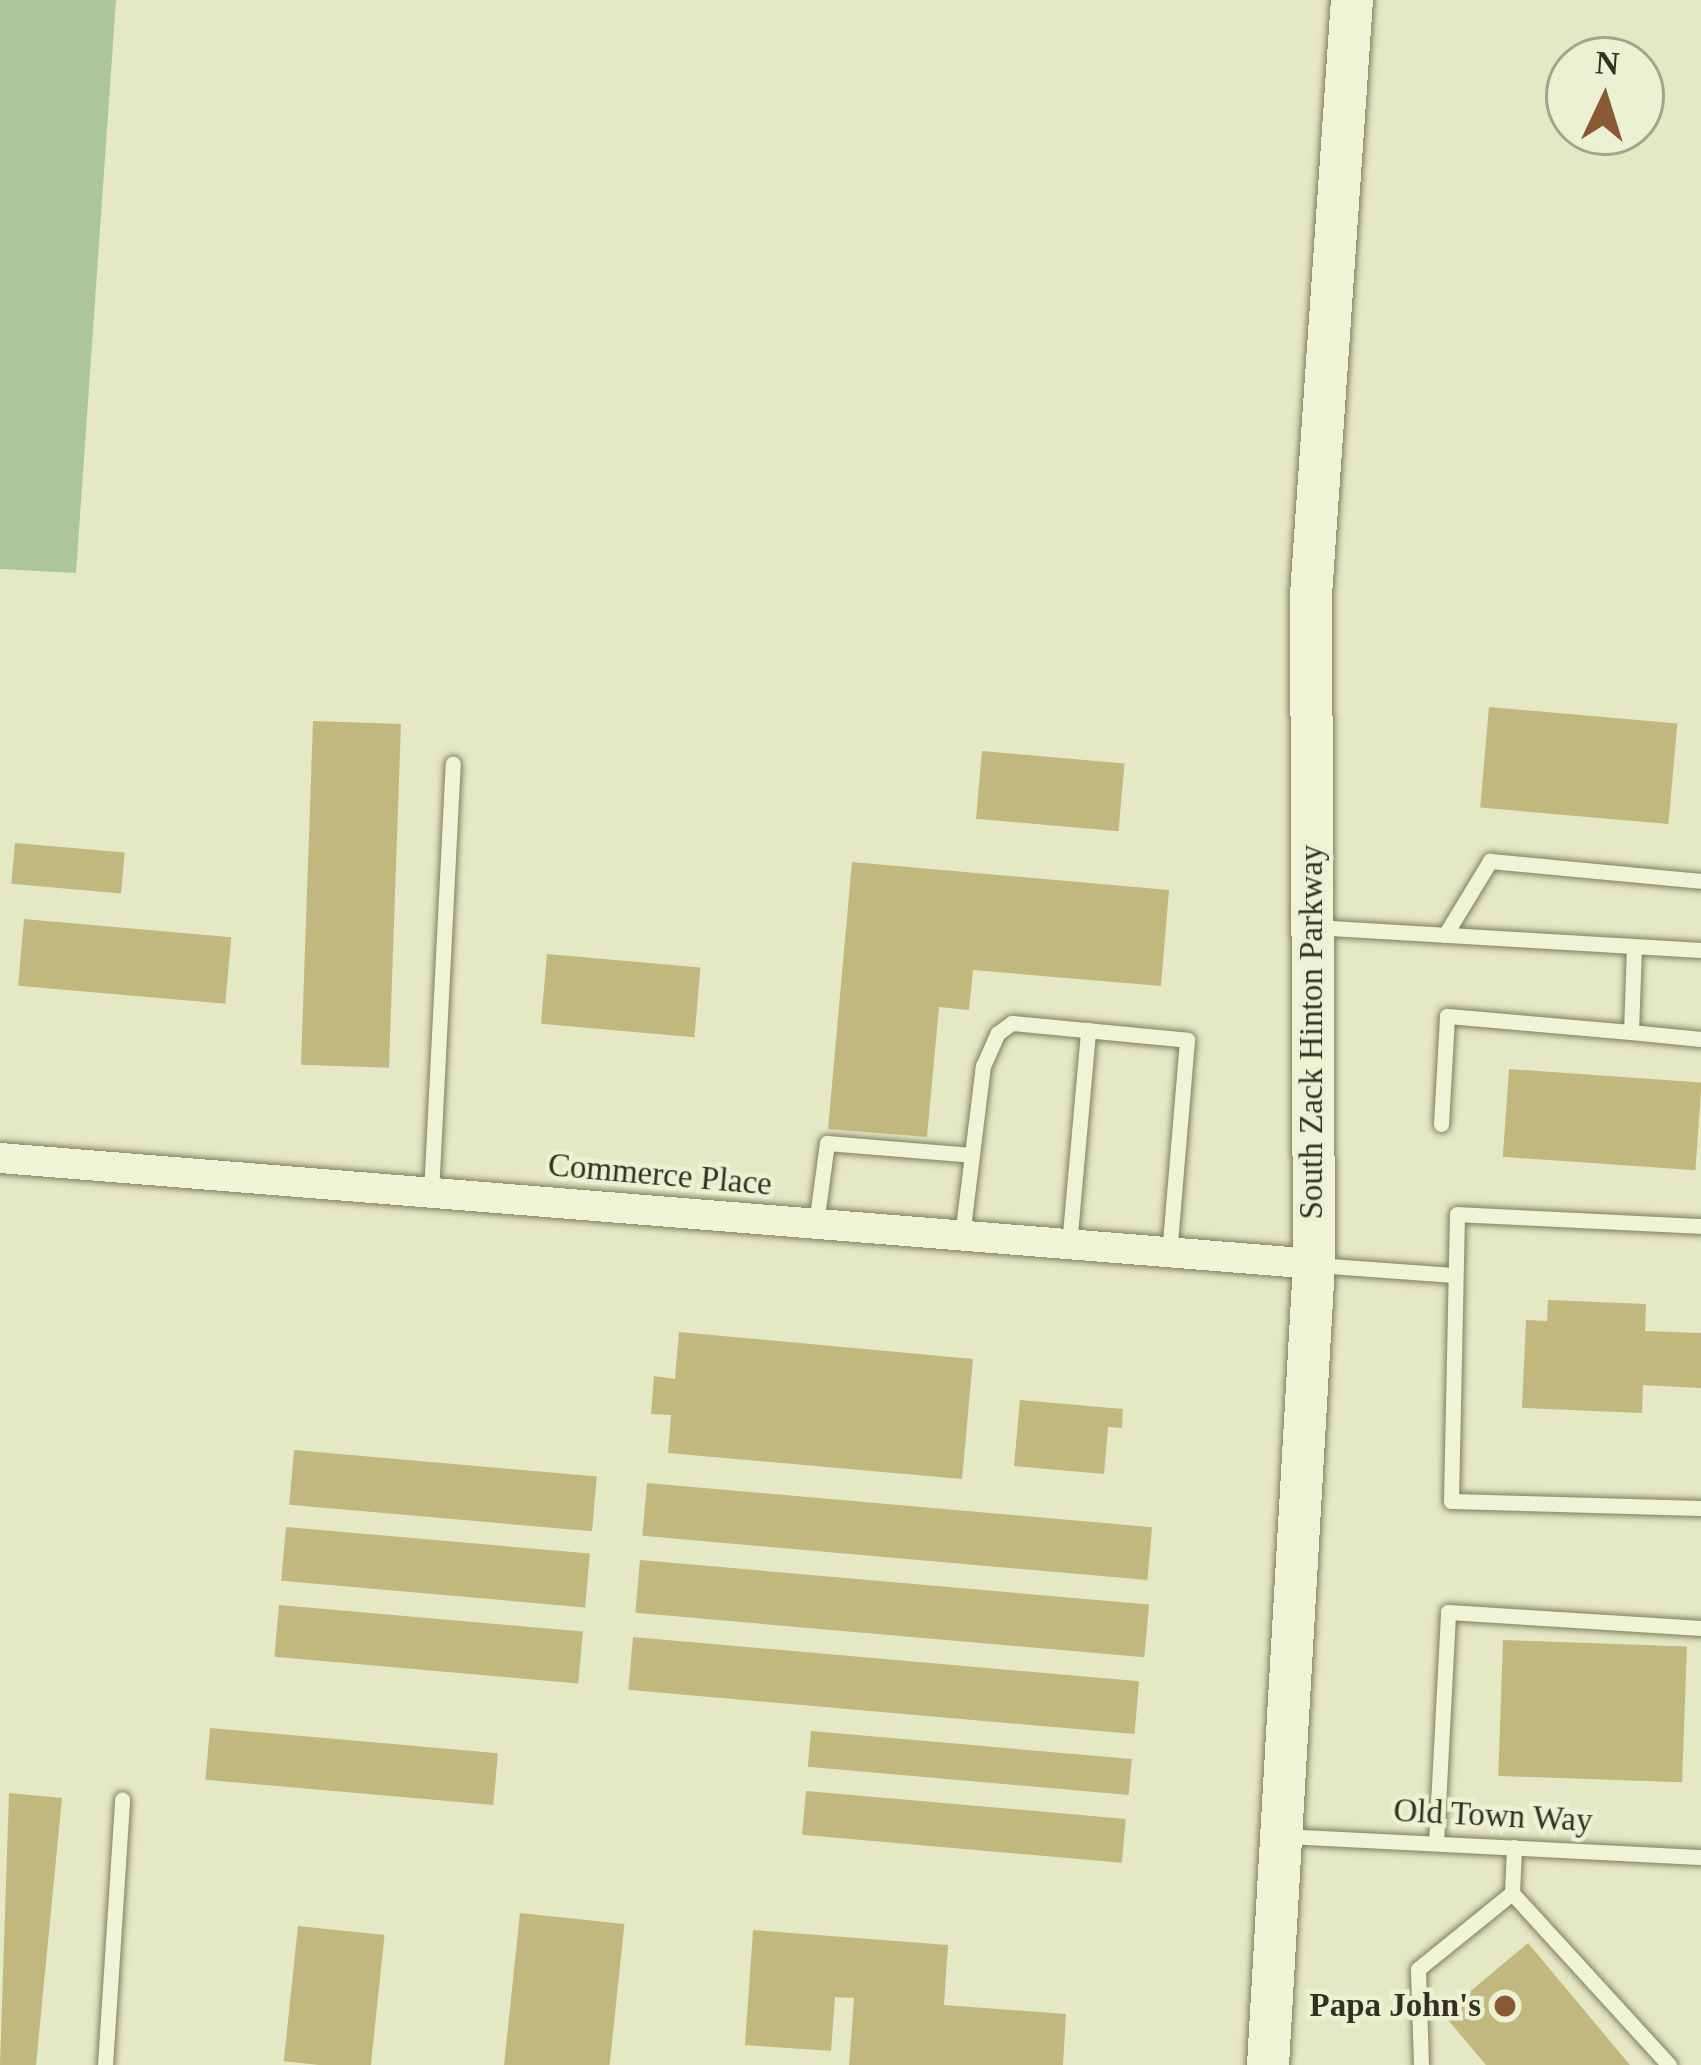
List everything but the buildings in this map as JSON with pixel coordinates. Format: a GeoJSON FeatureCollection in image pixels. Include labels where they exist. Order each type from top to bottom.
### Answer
{"type":"FeatureCollection","features":[{"type":"Feature","properties":{"kind":"main road","name":"South Zack Hinton Parkway"},"geometry":{"type":"LineString","coordinates":[[1268,2065],[1314,1264],[1311,595],[1352,0]]}},
{"type":"Feature","properties":{"kind":"street","name":"Commerce Place"},"geometry":{"type":"LineString","coordinates":[[0,1158],[1314,1264]]}},
{"type":"Feature","properties":{"kind":"lane"},"geometry":{"type":"LineString","coordinates":[[431,1193],[453,764]]}},
{"type":"Feature","properties":{"kind":"lane"},"geometry":{"type":"LineString","coordinates":[[1445,935],[1490,861],[1701,881]]}},
{"type":"Feature","properties":{"kind":"lane"},"geometry":{"type":"LineString","coordinates":[[1310,927],[1701,950]]}},
{"type":"Feature","properties":{"kind":"lane"},"geometry":{"type":"LineString","coordinates":[[1631,1032],[1634,946]]}},
{"type":"Feature","properties":{"kind":"lane"},"geometry":{"type":"LineString","coordinates":[[1441,1124],[1447,1016],[1701,1039]]}},
{"type":"Feature","properties":{"kind":"lane"},"geometry":{"type":"LineString","coordinates":[[962,1236],[983,1066],[998,1033],[1012,1023],[1187,1040],[1169,1253]]}},
{"type":"Feature","properties":{"kind":"lane"},"geometry":{"type":"LineString","coordinates":[[1069,1245],[1088,1030]]}},
{"type":"Feature","properties":{"kind":"lane"},"geometry":{"type":"LineString","coordinates":[[817,1224],[827,1143],[972,1155]]}},
{"type":"Feature","properties":{"kind":"lane"},"geometry":{"type":"LineString","coordinates":[[1701,1226],[1456,1214],[1451,1501],[1701,1508]]}},
{"type":"Feature","properties":{"kind":"lane"},"geometry":{"type":"LineString","coordinates":[[1314,1264],[1453,1275]]}},
{"type":"Feature","properties":{"kind":"lane"},"geometry":{"type":"LineString","coordinates":[[1436,1843],[1448,1612],[1701,1628]]}},
{"type":"Feature","properties":{"kind":"lane"},"geometry":{"type":"LineString","coordinates":[[105,2065],[122,1800]]}},
{"type":"Feature","properties":{"kind":"lane","name":"Old Town Way"},"geometry":{"type":"LineString","coordinates":[[1281,1835],[1701,1857]]}},
{"type":"Feature","properties":{"kind":"lane"},"geometry":{"type":"LineString","coordinates":[[1514,1847],[1512,1893],[1669,2065]]}},
{"type":"Feature","properties":{"kind":"lane"},"geometry":{"type":"LineString","coordinates":[[1421,2065],[1418,1970],[1512,1893]]}},
{"type":"Feature","properties":{"kind":"green space"},"geometry":{"type":"Polygon","coordinates":[[[0,0],[116,0],[76,573],[0,569],[0,0]]]}},
{"type":"Feature","properties":{"kind":"place","name":"Papa John's"},"geometry":{"type":"Point","coordinates":[1505,2006]}}]}
